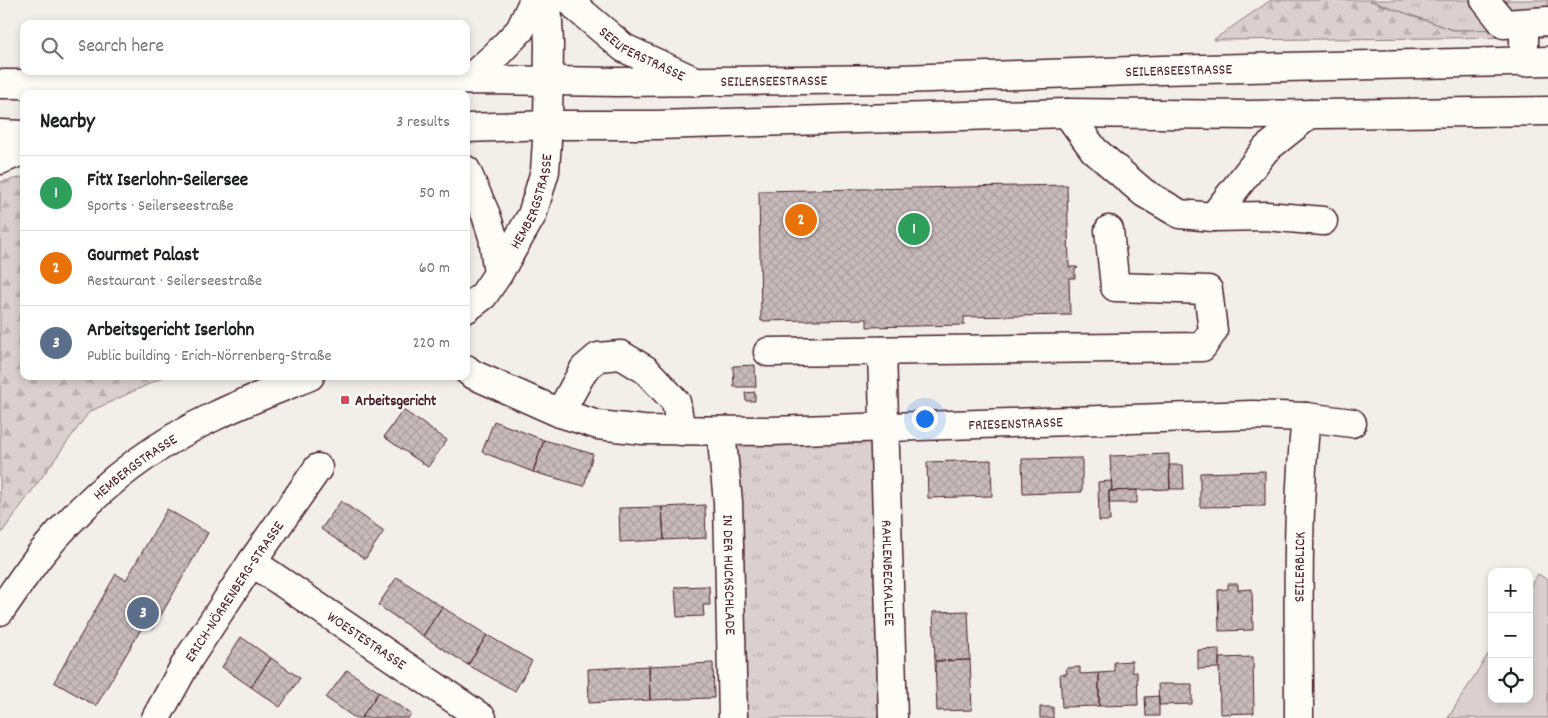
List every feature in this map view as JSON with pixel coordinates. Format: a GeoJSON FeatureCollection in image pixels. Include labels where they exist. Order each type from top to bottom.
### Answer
{"type":"FeatureCollection","features":[{"type":"Feature","properties":{"kind":"main road"},"geometry":{"type":"LineString","coordinates":[[468,80],[520,30],[534,0]]}},
{"type":"Feature","properties":{"kind":"main road"},"geometry":{"type":"LineString","coordinates":[[547,0],[549,44],[548,125]]}},
{"type":"Feature","properties":{"kind":"main road","name":"SEEUFERSTRASSE"},"geometry":{"type":"LineString","coordinates":[[570,0],[624,48],[698,82]]}},
{"type":"Feature","properties":{"kind":"main road"},"geometry":{"type":"LineString","coordinates":[[1485,0],[1504,24],[1536,22],[1536,62]]}},
{"type":"Feature","properties":{"kind":"main road","name":"SEILERSEESTRASSE"},"geometry":{"type":"LineString","coordinates":[[0,84],[221,85],[468,80],[698,82],[901,80],[1161,70],[1536,62]]}},
{"type":"Feature","properties":{"kind":"main road"},"geometry":{"type":"LineString","coordinates":[[470,128],[548,125],[656,125],[1067,113],[1310,114],[1548,111]]}},
{"type":"Feature","properties":{"kind":"main road"},"geometry":{"type":"LineString","coordinates":[[1067,113],[1094,150],[1144,192],[1180,214],[1213,217],[1266,216],[1322,221]]}},
{"type":"Feature","properties":{"kind":"main road"},"geometry":{"type":"LineString","coordinates":[[1213,217],[1266,149],[1310,114]]}},
{"type":"Feature","properties":{"kind":"main road","name":"HEMBERGSTRASSE"},"geometry":{"type":"LineString","coordinates":[[470,306],[483,296],[498,274],[532,215],[545,171],[548,125]]}},
{"type":"Feature","properties":{"kind":"main road"},"geometry":{"type":"LineString","coordinates":[[0,134],[20,135]]}},
{"type":"Feature","properties":{"kind":"main road"},"geometry":{"type":"LineString","coordinates":[[0,160],[20,152]]}},
{"type":"Feature","properties":{"kind":"main road","name":"HEMBERGSTRASSE"},"geometry":{"type":"LineString","coordinates":[[470,179],[486,215],[493,237],[498,274]]}},
{"type":"Feature","properties":{"kind":"main road"},"geometry":{"type":"LineString","coordinates":[[768,352],[1202,347],[1213,331],[1208,290],[1115,287],[1109,230]]}},
{"type":"Feature","properties":{"kind":"main road","name":"RAHLENBECKALLEE"},"geometry":{"type":"LineString","coordinates":[[882,351],[893,718]]}},
{"type":"Feature","properties":{"kind":"main road"},"geometry":{"type":"LineString","coordinates":[[560,413],[584,369],[598,357],[621,355],[646,370],[676,402],[681,431]]}},
{"type":"Feature","properties":{"kind":"main road","name":"FRIESENSTRASSE"},"geometry":{"type":"LineString","coordinates":[[470,372],[560,413],[598,425],[644,430],[721,431],[885,428],[1253,415],[1306,417],[1352,423]]}},
{"type":"Feature","properties":{"kind":"main road","name":"HEMBERGSTRASSE"},"geometry":{"type":"LineString","coordinates":[[0,611],[52,542],[76,515],[120,475],[163,445],[214,416],[300,380]]}},
{"type":"Feature","properties":{"kind":"main road","name":"SEILERBLICK"},"geometry":{"type":"LineString","coordinates":[[1299,718],[1299,561],[1303,445],[1306,417]]}},
{"type":"Feature","properties":{"kind":"main road","name":"IN DER HUCKSCHLADE"},"geometry":{"type":"LineString","coordinates":[[721,431],[728,502],[733,718]]}},
{"type":"Feature","properties":{"kind":"main road","name":"ERICH-NÖRRENBERG-STRASSE"},"geometry":{"type":"LineString","coordinates":[[156,718],[189,658],[252,562],[318,468]]}},
{"type":"Feature","properties":{"kind":"main road","name":"WOESTESTRASSE"},"geometry":{"type":"LineString","coordinates":[[252,562],[482,718]]}},
{"type":"Feature","properties":{"kind":"green space"},"geometry":{"type":"Polygon","coordinates":[[[1271,0],[1368,0],[1453,30],[1548,29],[1548,37],[1213,40],[1271,0]]]}},
{"type":"Feature","properties":{"kind":"green space"},"geometry":{"type":"Polygon","coordinates":[[[1369,0],[1548,0],[1548,29],[1453,30],[1369,0]]]}},
{"type":"Feature","properties":{"kind":"green space"},"geometry":{"type":"Polygon","coordinates":[[[20,178],[20,380],[157,380],[89,412],[0,535],[0,182],[20,178]]]}},
{"type":"Feature","properties":{"kind":"green space"},"geometry":{"type":"Polygon","coordinates":[[[880,434],[885,718],[737,718],[729,438],[880,434]]]}},
{"type":"Feature","properties":{"kind":"green space"},"geometry":{"type":"Polygon","coordinates":[[[1538,574],[1548,580],[1548,718],[1448,718],[1488,654],[1488,703],[1533,703],[1533,582],[1538,574]]]}},
{"type":"Feature","properties":{"kind":"building"},"geometry":{"type":"Polygon","coordinates":[[[1067,185],[1069,267],[1078,268],[1075,269],[1075,278],[1069,278],[1070,315],[964,317],[964,325],[867,327],[867,319],[761,321],[759,191],[1067,185]]]}},
{"type":"Feature","properties":{"kind":"building"},"geometry":{"type":"Polygon","coordinates":[[[755,365],[756,387],[734,387],[733,366],[755,365]]]}},
{"type":"Feature","properties":{"kind":"building"},"geometry":{"type":"Polygon","coordinates":[[[755,392],[755,401],[746,401],[745,393],[755,392]]]}},
{"type":"Feature","properties":{"kind":"building"},"geometry":{"type":"Polygon","coordinates":[[[403,410],[447,440],[428,467],[384,437],[403,410]]]}},
{"type":"Feature","properties":{"kind":"building"},"geometry":{"type":"Polygon","coordinates":[[[494,421],[544,440],[533,472],[482,452],[494,421]]]}},
{"type":"Feature","properties":{"kind":"building"},"geometry":{"type":"Polygon","coordinates":[[[544,440],[593,454],[584,486],[533,472],[544,440]]]}},
{"type":"Feature","properties":{"kind":"building"},"geometry":{"type":"Polygon","coordinates":[[[1169,454],[1170,489],[1112,491],[1110,456],[1169,454]]]}},
{"type":"Feature","properties":{"kind":"building"},"geometry":{"type":"Polygon","coordinates":[[[1082,458],[1082,492],[1023,494],[1022,459],[1082,458]]]}},
{"type":"Feature","properties":{"kind":"building"},"geometry":{"type":"Polygon","coordinates":[[[991,460],[992,496],[928,498],[927,462],[991,460]]]}},
{"type":"Feature","properties":{"kind":"building"},"geometry":{"type":"Polygon","coordinates":[[[1169,465],[1183,465],[1184,489],[1170,489],[1169,465]]]}},
{"type":"Feature","properties":{"kind":"building"},"geometry":{"type":"Polygon","coordinates":[[[1265,471],[1265,506],[1200,507],[1200,473],[1265,471]]]}},
{"type":"Feature","properties":{"kind":"building"},"geometry":{"type":"Polygon","coordinates":[[[1111,481],[1112,491],[1109,491],[1110,521],[1099,521],[1098,482],[1111,481]]]}},
{"type":"Feature","properties":{"kind":"building"},"geometry":{"type":"Polygon","coordinates":[[[1137,490],[1137,503],[1109,503],[1109,491],[1137,490]]]}},
{"type":"Feature","properties":{"kind":"building"},"geometry":{"type":"Polygon","coordinates":[[[341,501],[384,531],[365,559],[321,529],[341,501]]]}},
{"type":"Feature","properties":{"kind":"building"},"geometry":{"type":"Polygon","coordinates":[[[705,505],[706,538],[664,540],[662,507],[705,505]]]}},
{"type":"Feature","properties":{"kind":"building"},"geometry":{"type":"Polygon","coordinates":[[[662,507],[664,540],[620,542],[619,508],[662,507]]]}},
{"type":"Feature","properties":{"kind":"building"},"geometry":{"type":"Polygon","coordinates":[[[167,509],[208,533],[153,629],[144,624],[96,706],[54,682],[116,574],[126,580],[167,509]]]}},
{"type":"Feature","properties":{"kind":"building"},"geometry":{"type":"Polygon","coordinates":[[[397,577],[442,607],[423,636],[378,605],[397,577]]]}},
{"type":"Feature","properties":{"kind":"building"},"geometry":{"type":"Polygon","coordinates":[[[1228,584],[1238,584],[1238,590],[1252,589],[1253,630],[1219,631],[1218,590],[1228,589],[1228,584]]]}},
{"type":"Feature","properties":{"kind":"building"},"geometry":{"type":"Polygon","coordinates":[[[709,586],[710,605],[703,605],[704,616],[677,617],[675,587],[709,586]]]}},
{"type":"Feature","properties":{"kind":"building"},"geometry":{"type":"Polygon","coordinates":[[[442,607],[487,635],[468,665],[423,636],[442,607]]]}},
{"type":"Feature","properties":{"kind":"building"},"geometry":{"type":"Polygon","coordinates":[[[968,611],[970,660],[935,661],[933,612],[968,611]]]}},
{"type":"Feature","properties":{"kind":"building"},"geometry":{"type":"Polygon","coordinates":[[[487,635],[532,661],[515,691],[468,665],[487,635]]]}},
{"type":"Feature","properties":{"kind":"building"},"geometry":{"type":"Polygon","coordinates":[[[241,637],[271,658],[251,687],[222,667],[241,637]]]}},
{"type":"Feature","properties":{"kind":"building"},"geometry":{"type":"Polygon","coordinates":[[[1219,649],[1219,668],[1198,669],[1198,650],[1219,649]]]}},
{"type":"Feature","properties":{"kind":"building"},"geometry":{"type":"Polygon","coordinates":[[[1253,657],[1254,713],[1220,714],[1219,658],[1253,657]]]}},
{"type":"Feature","properties":{"kind":"building"},"geometry":{"type":"Polygon","coordinates":[[[271,658],[300,678],[280,707],[251,687],[271,658]]]}},
{"type":"Feature","properties":{"kind":"building"},"geometry":{"type":"Polygon","coordinates":[[[970,660],[972,710],[937,711],[935,661],[970,660]]]}},
{"type":"Feature","properties":{"kind":"building"},"geometry":{"type":"Polygon","coordinates":[[[1132,661],[1132,672],[1137,672],[1138,705],[1099,706],[1099,673],[1114,672],[1114,662],[1132,661]]]}},
{"type":"Feature","properties":{"kind":"building"},"geometry":{"type":"Polygon","coordinates":[[[713,663],[714,698],[650,700],[649,666],[713,663]]]}},
{"type":"Feature","properties":{"kind":"building"},"geometry":{"type":"Polygon","coordinates":[[[649,666],[650,700],[589,703],[588,669],[649,666]]]}},
{"type":"Feature","properties":{"kind":"building"},"geometry":{"type":"Polygon","coordinates":[[[1080,667],[1080,674],[1099,673],[1099,706],[1062,707],[1060,674],[1067,674],[1066,668],[1080,667]]]}},
{"type":"Feature","properties":{"kind":"building"},"geometry":{"type":"Polygon","coordinates":[[[347,670],[379,692],[361,718],[355,718],[326,698],[347,670]]]}},
{"type":"Feature","properties":{"kind":"building"},"geometry":{"type":"Polygon","coordinates":[[[1158,684],[1192,684],[1192,704],[1159,705],[1158,684]]]}},
{"type":"Feature","properties":{"kind":"building"},"geometry":{"type":"Polygon","coordinates":[[[379,692],[411,714],[408,718],[361,718],[379,692]]]}},
{"type":"Feature","properties":{"kind":"building"},"geometry":{"type":"Polygon","coordinates":[[[1159,696],[1159,716],[1146,716],[1145,697],[1159,696]]]}},
{"type":"Feature","properties":{"kind":"building"},"geometry":{"type":"Polygon","coordinates":[[[1040,707],[1053,707],[1053,718],[1040,718],[1040,707]]]}},
{"type":"Feature","properties":{"kind":"place","name":"Gourmet Palast"},"geometry":{"type":"Point","coordinates":[801,220]}},
{"type":"Feature","properties":{"kind":"place","name":"FitX Iserlohn-Seilersee"},"geometry":{"type":"Point","coordinates":[914,229]}},
{"type":"Feature","properties":{"kind":"place","name":"Arbeitsgericht"},"geometry":{"type":"Point","coordinates":[345,400]}},
{"type":"Feature","properties":{"kind":"place","name":"Arbeitsgericht Iserlohn"},"geometry":{"type":"Point","coordinates":[143,613]}}]}
